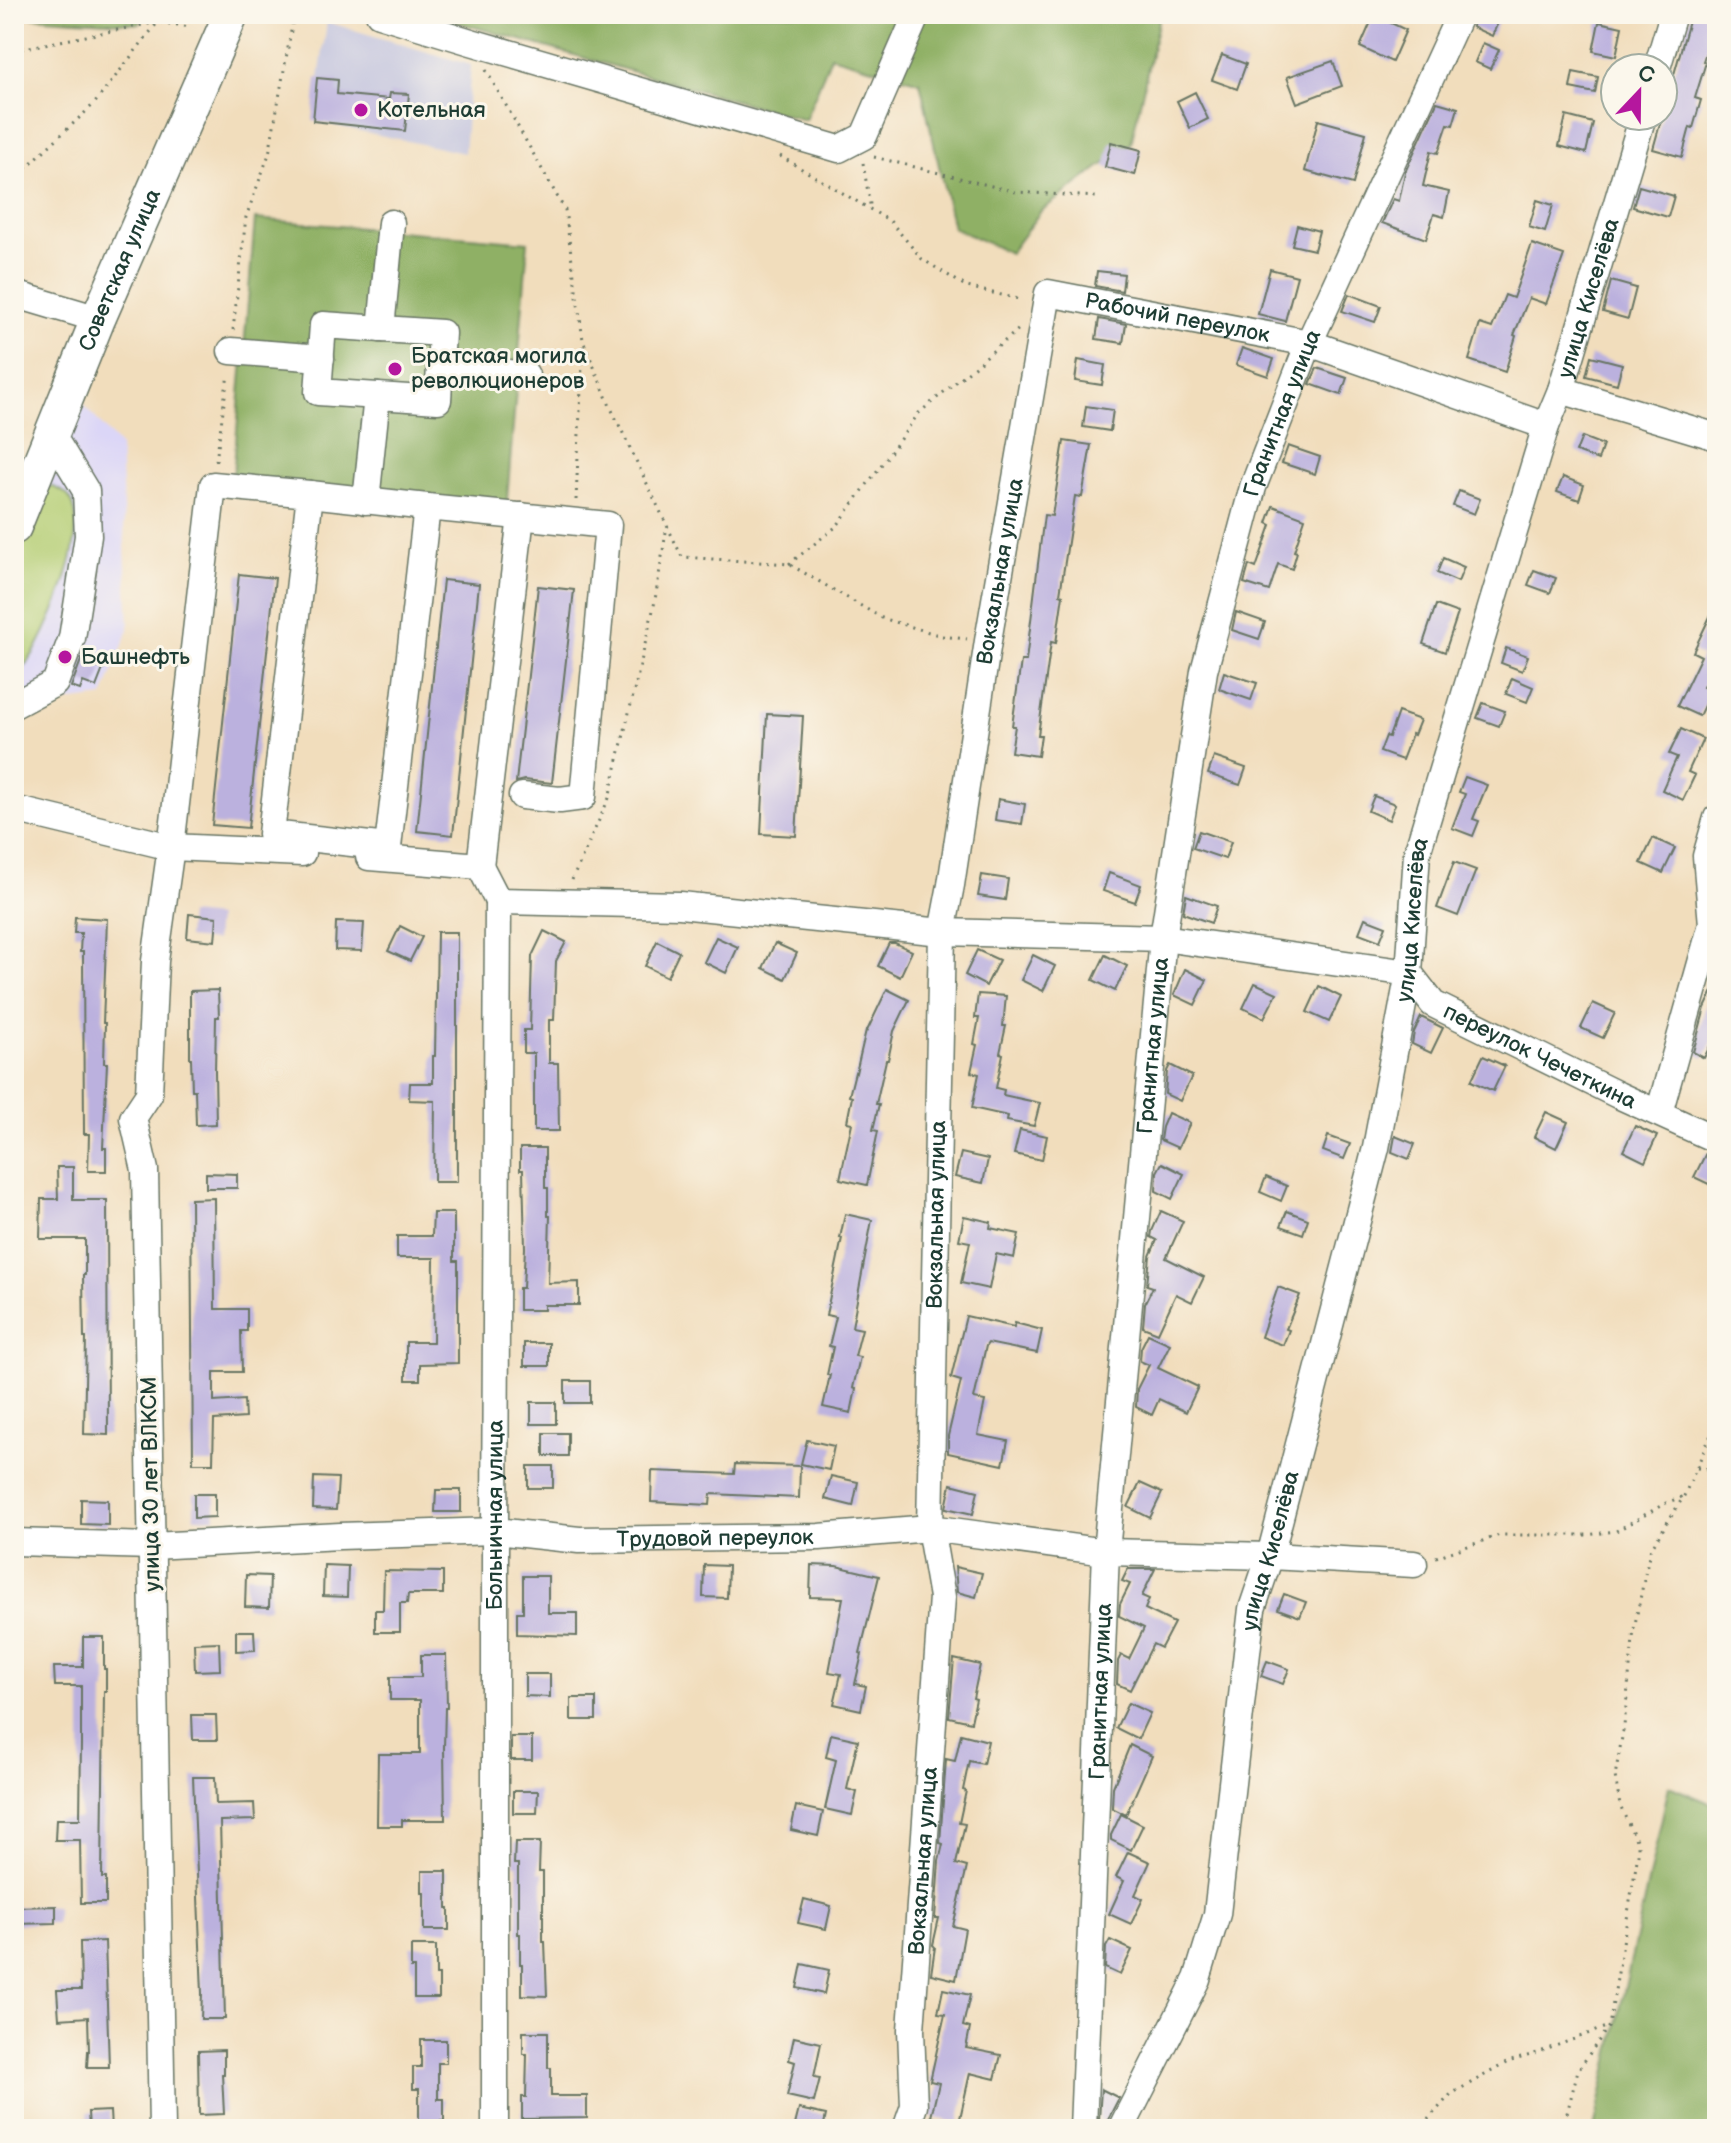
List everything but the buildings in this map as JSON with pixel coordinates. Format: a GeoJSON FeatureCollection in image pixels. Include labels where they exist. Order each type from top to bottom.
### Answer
{"type":"FeatureCollection","features":[{"type":"Feature","properties":{"kind":"main road","name":"Советская улица"},"geometry":{"type":"LineString","coordinates":[[14,527],[98,319],[231,14]]}},
{"type":"Feature","properties":{"kind":"street"},"geometry":{"type":"LineString","coordinates":[[379,14],[839,149],[864,136],[917,14]]}},
{"type":"Feature","properties":{"kind":"street","name":"Гранитная улица"},"geometry":{"type":"LineString","coordinates":[[1083,2129],[1106,1552],[1163,938],[1204,671],[1253,487],[1309,343],[1460,14]]}},
{"type":"Feature","properties":{"kind":"street"},"geometry":{"type":"LineString","coordinates":[[1662,52],[1673,14]]}},
{"type":"Feature","properties":{"kind":"street","name":"улица Киселёва"},"geometry":{"type":"LineString","coordinates":[[1121,2129],[1197,1979],[1217,1914],[1252,1609],[1270,1556],[1376,1148],[1409,973],[1417,853],[1638,132]]}},
{"type":"Feature","properties":{"kind":"street"},"geometry":{"type":"LineString","coordinates":[[381,329],[391,223]]}},
{"type":"Feature","properties":{"kind":"street","name":"Рабочий переулок"},"geometry":{"type":"LineString","coordinates":[[1046,306],[1048,293],[1309,343],[1546,426]]}},
{"type":"Feature","properties":{"kind":"street"},"geometry":{"type":"LineString","coordinates":[[14,295],[98,319]]}},
{"type":"Feature","properties":{"kind":"street","name":"Вокзальная улица"},"geometry":{"type":"LineString","coordinates":[[906,2129],[914,2106],[911,2030],[942,1597],[930,1528],[942,932],[1046,306]]}},
{"type":"Feature","properties":{"kind":"street"},"geometry":{"type":"LineString","coordinates":[[323,325],[442,333],[438,400],[318,392],[321,358],[323,325]]}},
{"type":"Feature","properties":{"kind":"street"},"geometry":{"type":"LineString","coordinates":[[231,351],[321,358]]}},
{"type":"Feature","properties":{"kind":"street"},"geometry":{"type":"LineString","coordinates":[[440,365],[526,375]]}},
{"type":"Feature","properties":{"kind":"street"},"geometry":{"type":"LineString","coordinates":[[1561,390],[1717,437]]}},
{"type":"Feature","properties":{"kind":"street"},"geometry":{"type":"LineString","coordinates":[[366,501],[377,396]]}},
{"type":"Feature","properties":{"kind":"street"},"geometry":{"type":"LineString","coordinates":[[14,705],[55,683],[72,638],[83,578],[88,536],[86,491],[52,435]]}},
{"type":"Feature","properties":{"kind":"street"},"geometry":{"type":"LineString","coordinates":[[213,485],[608,525],[583,797],[560,800],[522,796]]}},
{"type":"Feature","properties":{"kind":"street","name":"улица 30 лет ВЛКСМ"},"geometry":{"type":"LineString","coordinates":[[162,2129],[145,1170],[133,1118],[149,1094],[155,961],[213,485]]}},
{"type":"Feature","properties":{"kind":"street"},"geometry":{"type":"LineString","coordinates":[[310,494],[271,834],[315,839],[388,847],[427,507]]}},
{"type":"Feature","properties":{"kind":"street"},"geometry":{"type":"LineString","coordinates":[[521,516],[480,866],[498,901],[680,905],[942,932],[1163,938],[1409,973]]}},
{"type":"Feature","properties":{"kind":"street"},"geometry":{"type":"LineString","coordinates":[[14,809],[171,847],[406,859],[480,866]]}},
{"type":"Feature","properties":{"kind":"street"},"geometry":{"type":"LineString","coordinates":[[1659,1113],[1712,924],[1706,856],[1717,818]]}},
{"type":"Feature","properties":{"kind":"street","name":"Больничная улица"},"geometry":{"type":"LineString","coordinates":[[495,2129],[498,901]]}},
{"type":"Feature","properties":{"kind":"street","name":"переулок Чечеткина"},"geometry":{"type":"LineString","coordinates":[[1409,973],[1433,1004],[1717,1140]]}},
{"type":"Feature","properties":{"kind":"street","name":"Трудовой переулок"},"geometry":{"type":"LineString","coordinates":[[14,1542],[152,1546],[495,1531],[579,1540],[819,1537],[930,1528],[1106,1552],[1414,1564]]}},
{"type":"Feature","properties":{"kind":"path"},"geometry":{"type":"LineString","coordinates":[[14,179],[94,104],[163,14]]}},
{"type":"Feature","properties":{"kind":"path"},"geometry":{"type":"LineString","coordinates":[[213,485],[246,217],[269,154],[294,14]]}},
{"type":"Feature","properties":{"kind":"path"},"geometry":{"type":"LineString","coordinates":[[14,50],[158,22],[190,27]]}},
{"type":"Feature","properties":{"kind":"path"},"geometry":{"type":"LineString","coordinates":[[471,42],[565,210],[583,340],[575,522]]}},
{"type":"Feature","properties":{"kind":"path"},"geometry":{"type":"LineString","coordinates":[[772,152],[890,221],[922,259],[967,287],[1046,306]]}},
{"type":"Feature","properties":{"kind":"path"},"geometry":{"type":"LineString","coordinates":[[871,210],[862,154],[1016,192],[1096,197]]}},
{"type":"Feature","properties":{"kind":"path"},"geometry":{"type":"LineString","coordinates":[[789,564],[837,526],[919,413],[1046,306]]}},
{"type":"Feature","properties":{"kind":"path"},"geometry":{"type":"LineString","coordinates":[[583,340],[610,406],[682,557],[789,564],[882,618],[942,636],[988,641]]}},
{"type":"Feature","properties":{"kind":"path"},"geometry":{"type":"LineString","coordinates":[[562,902],[609,798],[654,606],[667,526]]}},
{"type":"Feature","properties":{"kind":"path"},"geometry":{"type":"LineString","coordinates":[[1563,2129],[1578,2070],[1609,2026],[1638,1854],[1638,1844],[1620,1806],[1615,1776],[1624,1726],[1634,1629],[1650,1550],[1684,1496],[1710,1437],[1717,1411]]}},
{"type":"Feature","properties":{"kind":"path"},"geometry":{"type":"LineString","coordinates":[[1697,1468],[1717,1470]]}},
{"type":"Feature","properties":{"kind":"path"},"geometry":{"type":"LineString","coordinates":[[1414,1564],[1500,1535],[1587,1535],[1616,1531],[1684,1496]]}},
{"type":"Feature","properties":{"kind":"path"},"geometry":{"type":"LineString","coordinates":[[1415,2129],[1423,2125],[1451,2094],[1508,2062],[1609,2026]]}},
{"type":"Feature","properties":{"kind":"shaded area"},"geometry":{"type":"Polygon","coordinates":[[[327,22],[471,65],[464,153],[313,121],[327,22]]]}},
{"type":"Feature","properties":{"kind":"shaded area"},"geometry":{"type":"Polygon","coordinates":[[[77,397],[120,446],[129,629],[103,697],[14,709],[14,557],[77,397]]]}},
{"type":"Feature","properties":{"kind":"green space"},"geometry":{"type":"Polygon","coordinates":[[[14,14],[143,14],[140,24],[14,14]]]}},
{"type":"Feature","properties":{"kind":"green space"},"geometry":{"type":"Polygon","coordinates":[[[428,14],[1160,14],[1131,144],[1041,211],[1010,253],[953,228],[920,82],[831,56],[805,120],[428,14]]]}},
{"type":"Feature","properties":{"kind":"green space"},"geometry":{"type":"Polygon","coordinates":[[[255,219],[528,242],[506,512],[232,489],[255,219]]]}},
{"type":"Feature","properties":{"kind":"green space"},"geometry":{"type":"Polygon","coordinates":[[[51,486],[71,500],[76,534],[67,576],[43,635],[14,680],[14,565],[45,489],[51,486]]]}},
{"type":"Feature","properties":{"kind":"green space"},"geometry":{"type":"Polygon","coordinates":[[[1669,1786],[1717,1806],[1717,2129],[1594,2129],[1669,1786]]]}},
{"type":"Feature","properties":{"kind":"place","name":"Котельная"},"geometry":{"type":"Point","coordinates":[361,110]}},
{"type":"Feature","properties":{"kind":"place","name":"Братская могила революционеров"},"geometry":{"type":"Point","coordinates":[395,369]}},
{"type":"Feature","properties":{"kind":"place","name":"Башнефть"},"geometry":{"type":"Point","coordinates":[65,657]}}]}
